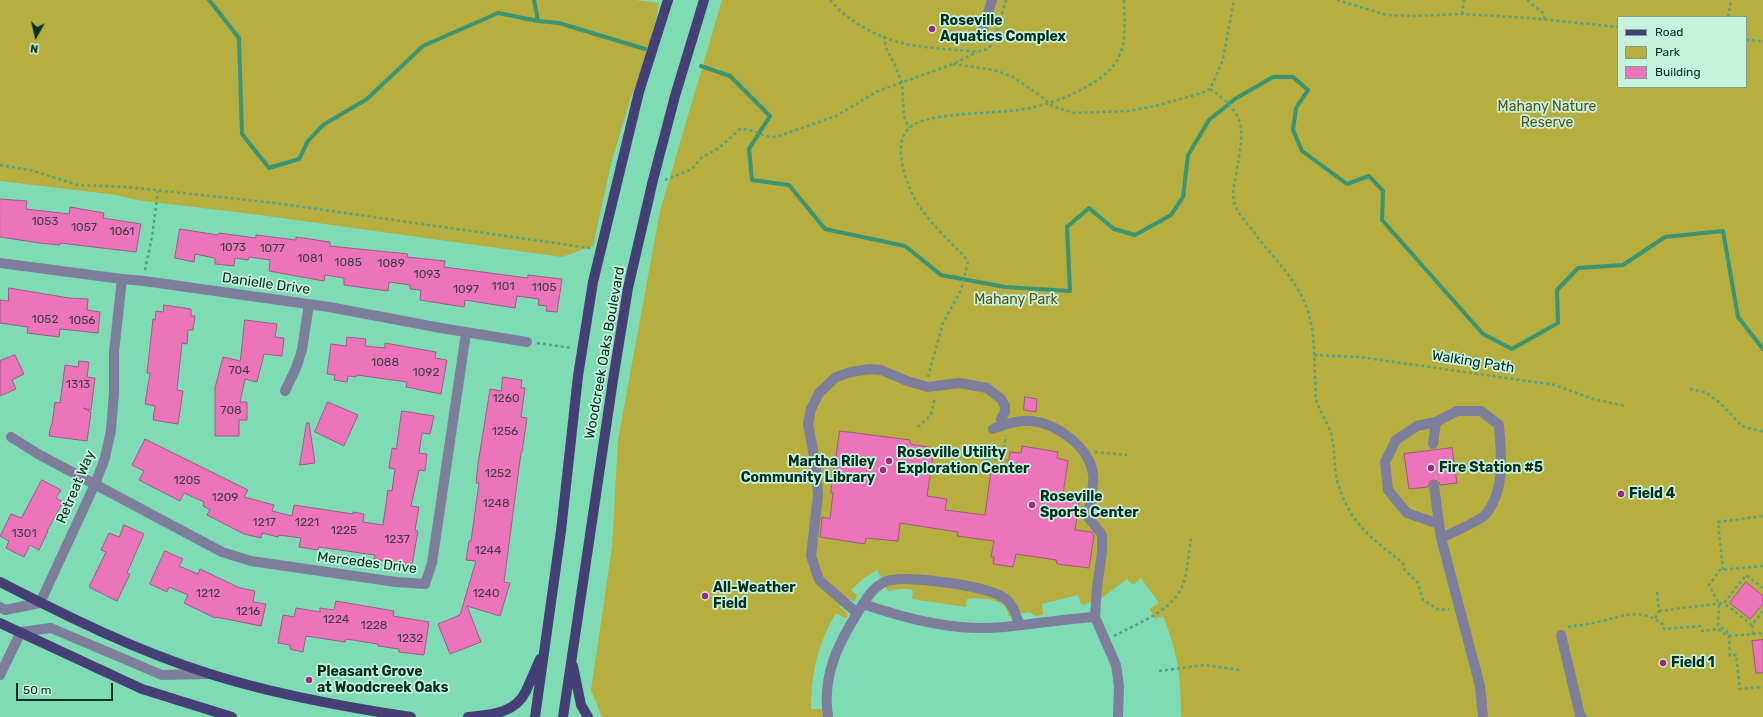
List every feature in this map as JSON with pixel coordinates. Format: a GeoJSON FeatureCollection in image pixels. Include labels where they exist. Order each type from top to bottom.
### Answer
{"type":"FeatureCollection","features":[{"type":"Feature","properties":{"kind":"main road","name":"Woodcreek Oaks Boulevard"},"geometry":{"type":"LineString","coordinates":[[535,717],[561,531],[582,349],[593,282],[639,92],[668,0]]}},
{"type":"Feature","properties":{"kind":"main road","name":"Woodcreek Oaks Boulevard"},"geometry":{"type":"LineString","coordinates":[[563,717],[616,357],[628,288],[653,180],[675,96],[704,0]]}},
{"type":"Feature","properties":{"kind":"main road"},"geometry":{"type":"LineString","coordinates":[[0,582],[110,637],[208,674],[308,698],[411,717]]}},
{"type":"Feature","properties":{"kind":"main road"},"geometry":{"type":"LineString","coordinates":[[0,623],[142,688],[232,717]]}},
{"type":"Feature","properties":{"kind":"main road"},"geometry":{"type":"LineString","coordinates":[[468,717],[496,714],[513,707],[524,696],[544,652]]}},
{"type":"Feature","properties":{"kind":"main road"},"geometry":{"type":"LineString","coordinates":[[572,658],[581,704],[588,717]]}},
{"type":"Feature","properties":{"kind":"street"},"geometry":{"type":"LineString","coordinates":[[982,33],[992,0]]}},
{"type":"Feature","properties":{"kind":"street","name":"Danielle Drive"},"geometry":{"type":"LineString","coordinates":[[0,263],[309,304],[527,342]]}},
{"type":"Feature","properties":{"kind":"street","name":"Retreat Way"},"geometry":{"type":"LineString","coordinates":[[40,603],[95,484],[105,458],[111,430],[114,393],[114,352],[122,280]]}},
{"type":"Feature","properties":{"kind":"street"},"geometry":{"type":"LineString","coordinates":[[285,391],[296,368],[302,350],[309,304]]}},
{"type":"Feature","properties":{"kind":"street","name":"Mercedes Drive"},"geometry":{"type":"LineString","coordinates":[[95,484],[222,552],[251,561],[396,582],[425,584],[432,562],[466,332]]}},
{"type":"Feature","properties":{"kind":"street"},"geometry":{"type":"LineString","coordinates":[[857,613],[819,580],[812,565],[810,556],[818,495],[816,466],[808,424],[809,416],[817,397],[824,387],[836,377],[870,368],[881,370],[907,381],[924,386],[940,386],[959,383],[987,388],[1001,399],[1005,406],[1005,412],[1001,419],[1001,426],[1022,421],[1033,421],[1045,424],[1065,434],[1081,448],[1087,457],[1093,474],[1093,486],[1088,517],[1102,535],[1102,552],[1095,616],[1116,665],[1119,686],[1118,717]]}},
{"type":"Feature","properties":{"kind":"street"},"geometry":{"type":"LineString","coordinates":[[1439,524],[1407,513],[1388,490],[1385,462],[1396,440],[1417,426],[1436,422],[1457,411],[1481,411],[1499,425],[1501,456],[1500,486],[1487,514],[1441,538]]}},
{"type":"Feature","properties":{"kind":"street"},"geometry":{"type":"LineString","coordinates":[[1434,444],[1436,422]]}},
{"type":"Feature","properties":{"kind":"street"},"geometry":{"type":"LineString","coordinates":[[11,437],[38,454],[95,484]]}},
{"type":"Feature","properties":{"kind":"street"},"geometry":{"type":"LineString","coordinates":[[1434,486],[1441,538],[1480,686],[1482,717]]}},
{"type":"Feature","properties":{"kind":"street"},"geometry":{"type":"LineString","coordinates":[[828,717],[826,704],[828,682],[833,660],[840,641],[863,604],[877,586],[891,580],[921,579],[989,591],[1006,599],[1013,608],[1019,624]]}},
{"type":"Feature","properties":{"kind":"street"},"geometry":{"type":"LineString","coordinates":[[0,607],[5,610],[40,603]]}},
{"type":"Feature","properties":{"kind":"street"},"geometry":{"type":"LineString","coordinates":[[863,604],[919,620],[975,627],[1004,627],[1095,616]]}},
{"type":"Feature","properties":{"kind":"street"},"geometry":{"type":"LineString","coordinates":[[0,676],[21,632],[51,628],[162,675],[208,674]]}},
{"type":"Feature","properties":{"kind":"street"},"geometry":{"type":"LineString","coordinates":[[1561,635],[1570,676],[1582,717]]}},
{"type":"Feature","properties":{"kind":"path"},"geometry":{"type":"LineString","coordinates":[[830,0],[850,18],[866,28],[884,36],[906,43],[977,52]]}},
{"type":"Feature","properties":{"kind":"path"},"geometry":{"type":"LineString","coordinates":[[653,180],[662,183],[668,178],[683,174],[692,169],[702,157],[719,148],[740,128],[751,129],[764,136],[776,137],[836,116],[878,91],[953,64],[977,52],[988,49],[994,40],[1006,0]]}},
{"type":"Feature","properties":{"kind":"path"},"geometry":{"type":"LineString","coordinates":[[924,386],[943,323],[960,290],[967,270],[968,262],[964,255],[950,243],[930,220],[909,188],[902,163],[901,147],[905,133],[918,121],[932,117],[997,113],[1050,104],[1102,78],[1113,66],[1120,54],[1124,33],[1124,0]]}},
{"type":"Feature","properties":{"kind":"path"},"geometry":{"type":"LineString","coordinates":[[953,64],[994,70],[1013,77],[1050,104],[1059,109],[1074,113],[1128,111],[1155,106],[1202,93],[1210,89],[1221,65],[1229,36],[1234,0]]}},
{"type":"Feature","properties":{"kind":"path"},"geometry":{"type":"LineString","coordinates":[[1337,0],[1386,15],[1413,16],[1462,14],[1617,27]]}},
{"type":"Feature","properties":{"kind":"path"},"geometry":{"type":"LineString","coordinates":[[1462,14],[1464,0]]}},
{"type":"Feature","properties":{"kind":"path"},"geometry":{"type":"LineString","coordinates":[[1527,0],[1542,13],[1546,20]]}},
{"type":"Feature","properties":{"kind":"path"},"geometry":{"type":"LineString","coordinates":[[1728,16],[1731,0]]}},
{"type":"Feature","properties":{"kind":"path"},"geometry":{"type":"LineString","coordinates":[[884,36],[886,48],[902,83],[904,116],[909,128]]}},
{"type":"Feature","properties":{"kind":"path"},"geometry":{"type":"LineString","coordinates":[[1747,40],[1763,41]]}},
{"type":"Feature","properties":{"kind":"path"},"geometry":{"type":"LineString","coordinates":[[1210,89],[1225,99],[1238,115],[1242,127],[1242,139],[1233,194],[1234,203],[1241,216],[1257,238],[1288,276],[1306,305],[1311,324],[1316,399],[1332,436],[1337,480],[1351,515],[1369,537],[1403,563],[1403,568],[1418,583],[1423,600],[1439,610],[1460,608]]}},
{"type":"Feature","properties":{"kind":"path"},"geometry":{"type":"LineString","coordinates":[[0,165],[30,170],[78,185],[127,188],[275,202],[416,224],[536,239],[600,250]]}},
{"type":"Feature","properties":{"kind":"path"},"geometry":{"type":"LineString","coordinates":[[140,272],[146,270],[158,191]]}},
{"type":"Feature","properties":{"kind":"path"},"geometry":{"type":"LineString","coordinates":[[527,342],[582,349]]}},
{"type":"Feature","properties":{"kind":"path","name":"Walking Path"},"geometry":{"type":"LineString","coordinates":[[1314,355],[1360,357],[1555,385],[1593,399],[1625,406]]}},
{"type":"Feature","properties":{"kind":"path"},"geometry":{"type":"LineString","coordinates":[[918,427],[931,415],[936,391],[940,386]]}},
{"type":"Feature","properties":{"kind":"path"},"geometry":{"type":"LineString","coordinates":[[1690,389],[1705,392],[1710,395],[1719,402],[1742,426],[1763,432]]}},
{"type":"Feature","properties":{"kind":"path"},"geometry":{"type":"LineString","coordinates":[[1001,426],[1002,460]]}},
{"type":"Feature","properties":{"kind":"path"},"geometry":{"type":"LineString","coordinates":[[1087,457],[1097,452],[1126,455]]}},
{"type":"Feature","properties":{"kind":"path"},"geometry":{"type":"LineString","coordinates":[[986,462],[986,458],[1008,461]]}},
{"type":"Feature","properties":{"kind":"path"},"geometry":{"type":"LineString","coordinates":[[1723,570],[1718,522],[1763,516]]}},
{"type":"Feature","properties":{"kind":"path"},"geometry":{"type":"LineString","coordinates":[[1106,640],[1160,611],[1176,598],[1185,579],[1191,538]]}},
{"type":"Feature","properties":{"kind":"path"},"geometry":{"type":"LineString","coordinates":[[1763,566],[1720,570],[1709,585],[1719,604],[1718,624],[1729,633],[1730,656],[1736,655],[1740,689],[1763,687]]}},
{"type":"Feature","properties":{"kind":"path"},"geometry":{"type":"LineString","coordinates":[[1659,611],[1724,603],[1746,575],[1746,568]]}},
{"type":"Feature","properties":{"kind":"path"},"geometry":{"type":"LineString","coordinates":[[1746,575],[1763,588]]}},
{"type":"Feature","properties":{"kind":"path"},"geometry":{"type":"LineString","coordinates":[[1655,618],[1659,611],[1657,590]]}},
{"type":"Feature","properties":{"kind":"path"},"geometry":{"type":"LineString","coordinates":[[1724,603],[1752,625]]}},
{"type":"Feature","properties":{"kind":"path"},"geometry":{"type":"LineString","coordinates":[[1753,634],[1752,625],[1763,611]]}},
{"type":"Feature","properties":{"kind":"path"},"geometry":{"type":"LineString","coordinates":[[1561,635],[1561,628],[1601,621],[1626,614],[1638,614],[1655,618],[1664,625],[1664,630],[1700,626],[1702,631],[1718,629],[1729,637],[1763,633]]}},
{"type":"Feature","properties":{"kind":"path"},"geometry":{"type":"LineString","coordinates":[[1159,671],[1204,665],[1240,670]]}},
{"type":"Feature","properties":{"kind":"green space"},"geometry":{"type":"Polygon","coordinates":[[[0,0],[635,0],[659,3],[655,26],[631,97],[611,164],[593,246],[562,257],[260,215],[136,200],[117,195],[0,181],[0,0]]]}},
{"type":"Feature","properties":{"kind":"green space","name":"Mahany Park"},"geometry":{"type":"Polygon","coordinates":[[[722,0],[1763,0],[1763,717],[1181,717],[1178,666],[1172,642],[1163,616],[1155,619],[1150,609],[1159,603],[1141,578],[1133,585],[1127,579],[1103,597],[1083,605],[1081,604],[1078,595],[1042,604],[1043,615],[1035,616],[1029,612],[1008,616],[1007,610],[1004,606],[992,600],[978,598],[967,599],[966,607],[912,599],[913,592],[911,589],[888,591],[877,570],[864,578],[851,590],[857,595],[855,601],[846,597],[840,607],[847,613],[847,617],[845,618],[836,613],[824,636],[814,671],[811,696],[811,709],[822,709],[823,717],[602,717],[591,690],[612,547],[618,440],[660,211],[722,0]]]}},
{"type":"Feature","properties":{"kind":"building"},"geometry":{"type":"Polygon","coordinates":[[[0,199],[27,201],[26,209],[69,214],[70,207],[104,213],[103,218],[141,224],[136,252],[60,243],[60,245],[40,243],[0,237],[0,199]]]}},
{"type":"Feature","properties":{"kind":"building"},"geometry":{"type":"Polygon","coordinates":[[[180,229],[218,235],[219,233],[256,238],[256,235],[296,240],[296,237],[330,242],[330,246],[408,254],[407,257],[445,261],[444,267],[528,278],[528,275],[562,279],[557,312],[546,311],[547,306],[538,305],[539,299],[517,296],[515,308],[465,300],[464,307],[420,300],[421,290],[410,289],[410,285],[389,282],[388,291],[344,285],[344,278],[325,275],[324,281],[269,271],[270,260],[249,257],[248,260],[235,258],[234,266],[215,264],[215,258],[195,254],[194,262],[175,258],[180,229]]]}},
{"type":"Feature","properties":{"kind":"building"},"geometry":{"type":"Polygon","coordinates":[[[9,288],[69,298],[88,299],[87,310],[100,312],[98,333],[60,329],[59,337],[27,333],[28,327],[0,323],[0,300],[8,301],[9,288]]]}},
{"type":"Feature","properties":{"kind":"building"},"geometry":{"type":"Polygon","coordinates":[[[164,305],[191,309],[191,316],[195,316],[193,330],[188,330],[187,344],[182,343],[177,390],[183,391],[178,424],[153,420],[155,406],[145,404],[150,373],[147,373],[153,319],[155,320],[156,311],[163,312],[164,305]]]}},
{"type":"Feature","properties":{"kind":"building"},"geometry":{"type":"Polygon","coordinates":[[[245,320],[277,324],[275,337],[284,338],[282,356],[264,354],[257,382],[245,379],[240,402],[247,402],[247,420],[239,420],[239,436],[215,436],[215,388],[223,357],[240,361],[245,320]]]}},
{"type":"Feature","properties":{"kind":"building"},"geometry":{"type":"Polygon","coordinates":[[[347,337],[366,339],[365,346],[385,348],[385,343],[436,352],[435,358],[447,360],[441,394],[406,387],[407,382],[357,375],[356,377],[348,376],[347,382],[334,380],[335,375],[327,374],[331,344],[346,346],[347,337]]]}},
{"type":"Feature","properties":{"kind":"building"},"geometry":{"type":"Polygon","coordinates":[[[15,355],[24,374],[12,380],[16,389],[0,396],[0,361],[15,355]]]}},
{"type":"Feature","properties":{"kind":"building"},"geometry":{"type":"Polygon","coordinates":[[[79,361],[89,362],[87,377],[95,378],[91,410],[83,408],[91,412],[87,441],[49,436],[55,402],[60,403],[65,365],[78,367],[79,361]]]}},
{"type":"Feature","properties":{"kind":"building"},"geometry":{"type":"Polygon","coordinates":[[[503,377],[522,380],[521,388],[525,388],[521,417],[527,418],[521,452],[504,582],[510,583],[500,616],[467,606],[481,642],[450,654],[438,624],[460,615],[476,561],[466,560],[469,541],[471,541],[479,483],[476,483],[478,464],[490,389],[501,391],[503,377]]]}},
{"type":"Feature","properties":{"kind":"building"},"geometry":{"type":"Polygon","coordinates":[[[1025,397],[1037,399],[1036,412],[1024,410],[1025,397]]]}},
{"type":"Feature","properties":{"kind":"building"},"geometry":{"type":"Polygon","coordinates":[[[328,402],[358,415],[344,446],[315,432],[328,402]]]}},
{"type":"Feature","properties":{"kind":"building"},"geometry":{"type":"Polygon","coordinates":[[[402,411],[434,416],[430,434],[422,433],[419,453],[427,454],[425,471],[419,470],[411,506],[419,507],[415,530],[418,531],[412,565],[374,559],[375,555],[319,547],[318,550],[299,547],[301,538],[279,535],[278,537],[262,533],[261,538],[244,534],[207,515],[210,510],[203,506],[204,502],[184,493],[180,501],[139,480],[144,471],[132,465],[145,439],[248,490],[244,497],[274,505],[272,511],[292,516],[294,505],[353,514],[353,512],[364,514],[363,522],[383,525],[388,490],[392,491],[395,469],[389,468],[392,448],[396,449],[402,411]]]}},
{"type":"Feature","properties":{"kind":"building"},"geometry":{"type":"Polygon","coordinates":[[[307,423],[309,423],[315,463],[300,465],[307,423]]]}},
{"type":"Feature","properties":{"kind":"building"},"geometry":{"type":"Polygon","coordinates":[[[840,431],[910,440],[910,444],[934,448],[927,496],[947,499],[945,510],[985,515],[992,464],[1008,465],[1010,452],[1021,453],[1022,446],[1058,452],[1057,458],[1068,461],[1063,494],[1080,497],[1075,530],[1092,532],[1094,536],[1089,568],[1057,564],[1056,560],[1016,554],[1013,567],[993,564],[994,557],[991,557],[994,541],[957,536],[958,532],[900,523],[898,541],[866,538],[865,544],[820,537],[822,517],[830,519],[833,493],[831,493],[840,431]]]}},
{"type":"Feature","properties":{"kind":"building","name":"Fire Station #5"},"geometry":{"type":"Polygon","coordinates":[[[1452,448],[1457,483],[1440,485],[1439,482],[1434,480],[1430,481],[1428,487],[1409,489],[1404,454],[1452,448]]]}},
{"type":"Feature","properties":{"kind":"building"},"geometry":{"type":"Polygon","coordinates":[[[42,480],[61,490],[56,498],[63,502],[47,531],[39,550],[30,545],[24,557],[6,548],[9,541],[0,536],[11,514],[21,518],[42,480]]]}},
{"type":"Feature","properties":{"kind":"building"},"geometry":{"type":"Polygon","coordinates":[[[124,525],[144,534],[127,573],[130,574],[117,601],[89,587],[106,552],[101,550],[109,533],[119,537],[124,525]]]}},
{"type":"Feature","properties":{"kind":"building"},"geometry":{"type":"Polygon","coordinates":[[[165,551],[183,559],[179,566],[198,574],[200,569],[240,588],[255,591],[253,602],[266,604],[261,626],[215,618],[184,603],[188,595],[169,587],[167,592],[150,584],[165,551]]]}},
{"type":"Feature","properties":{"kind":"building"},"geometry":{"type":"Polygon","coordinates":[[[1746,582],[1763,596],[1763,604],[1750,619],[1730,603],[1746,582]]]}},
{"type":"Feature","properties":{"kind":"building"},"geometry":{"type":"Polygon","coordinates":[[[336,601],[394,611],[393,616],[429,622],[424,655],[399,652],[399,649],[346,639],[345,642],[306,636],[303,652],[290,649],[290,645],[278,643],[283,615],[294,617],[296,608],[320,612],[320,608],[334,610],[336,601]]]}},
{"type":"Feature","properties":{"kind":"building"},"geometry":{"type":"Polygon","coordinates":[[[1763,640],[1763,673],[1756,673],[1752,641],[1763,640]]]}},
{"type":"Feature","properties":{"kind":"waterway"},"geometry":{"type":"LineString","coordinates":[[209,0],[239,38],[242,134],[269,168],[299,159],[308,141],[323,125],[367,99],[423,46],[498,13],[538,21],[559,23],[645,49]]}},
{"type":"Feature","properties":{"kind":"waterway"},"geometry":{"type":"LineString","coordinates":[[534,0],[538,21]]}},
{"type":"Feature","properties":{"kind":"waterway"},"geometry":{"type":"LineString","coordinates":[[701,66],[730,76],[770,116],[749,149],[752,180],[789,185],[825,229],[905,246],[941,275],[1005,287],[1070,291],[1067,227],[1089,208],[1114,229],[1135,235],[1171,215],[1183,197],[1188,155],[1209,120],[1235,99],[1273,77],[1293,77],[1308,90],[1296,108],[1293,130],[1302,151],[1347,184],[1369,176],[1383,191],[1382,220],[1483,334],[1512,349],[1558,323],[1557,290],[1578,268],[1623,265],[1665,237],[1723,231],[1738,317],[1763,349]]}},
{"type":"Feature","properties":{"kind":"place","name":"Roseville Aquatics Complex"},"geometry":{"type":"Point","coordinates":[932,29]}},
{"type":"Feature","properties":{"kind":"place","name":"Roseville Utility Exploration Center"},"geometry":{"type":"Point","coordinates":[889,461]}},
{"type":"Feature","properties":{"kind":"place","name":"Fire Station #5"},"geometry":{"type":"Point","coordinates":[1431,468]}},
{"type":"Feature","properties":{"kind":"place","name":"Martha Riley Community Library"},"geometry":{"type":"Point","coordinates":[883,470]}},
{"type":"Feature","properties":{"kind":"place","name":"Field 4"},"geometry":{"type":"Point","coordinates":[1621,494]}},
{"type":"Feature","properties":{"kind":"place","name":"Roseville Sports Center"},"geometry":{"type":"Point","coordinates":[1032,505]}},
{"type":"Feature","properties":{"kind":"place","name":"All-Weather Field"},"geometry":{"type":"Point","coordinates":[705,596]}},
{"type":"Feature","properties":{"kind":"place","name":"Field 1"},"geometry":{"type":"Point","coordinates":[1663,663]}},
{"type":"Feature","properties":{"kind":"place","name":"Pleasant Grove at Woodcreek Oaks"},"geometry":{"type":"Point","coordinates":[309,680]}},
{"type":"Feature","properties":{"kind":"park label","name":"Mahany Nature Reserve"},"geometry":{"type":"Point","coordinates":[1547,116]}}]}
